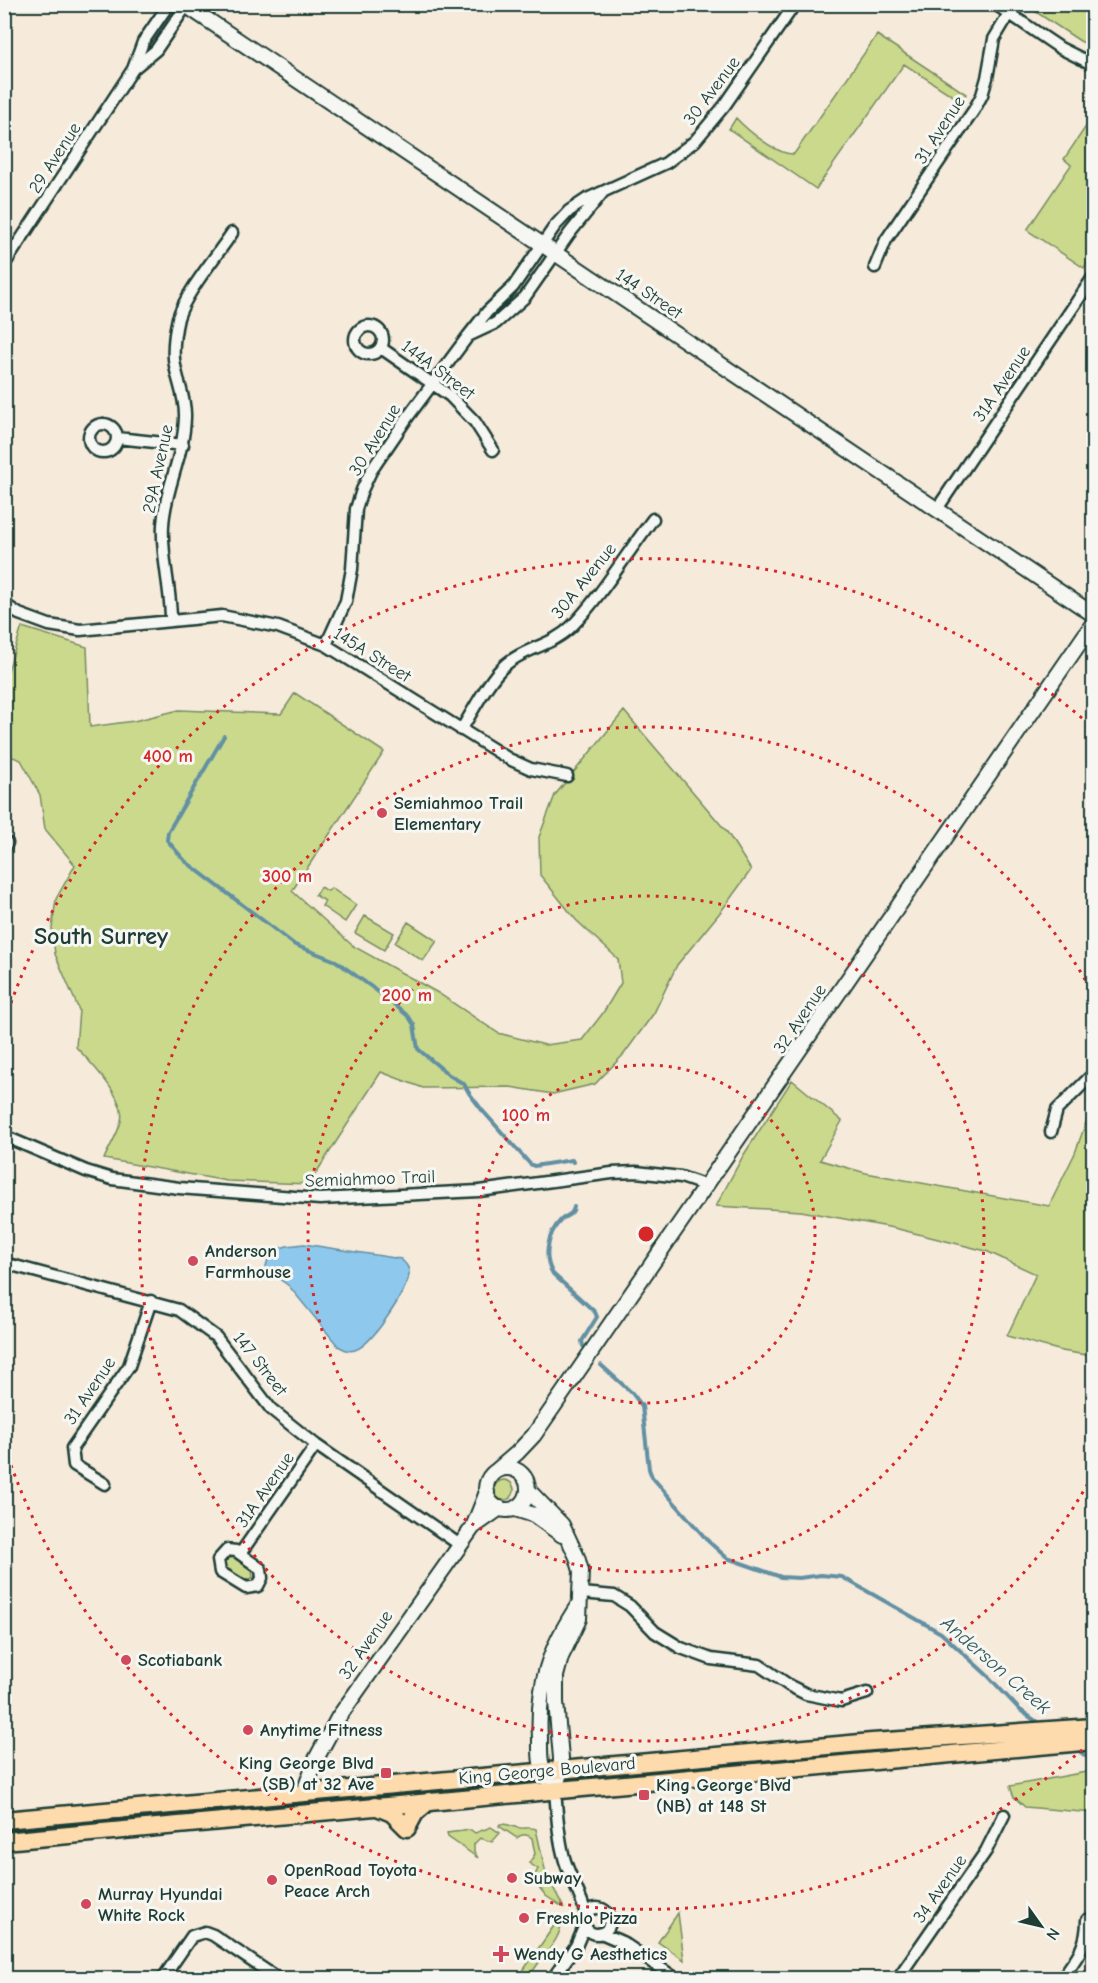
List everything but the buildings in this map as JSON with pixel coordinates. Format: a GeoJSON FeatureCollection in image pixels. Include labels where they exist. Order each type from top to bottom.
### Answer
{"type":"FeatureCollection","features":[{"type":"Feature","properties":{"kind":"main road","name":"King George Boulevard"},"geometry":{"type":"LineString","coordinates":[[9,1817],[872,1742],[1094,1727]]}},
{"type":"Feature","properties":{"kind":"main road","name":"King George Boulevard"},"geometry":{"type":"LineString","coordinates":[[4,1841],[1086,1741]]}},
{"type":"Feature","properties":{"kind":"main road"},"geometry":{"type":"LineString","coordinates":[[210,1821],[250,1807],[294,1802],[300,1800],[304,1792]]}},
{"type":"Feature","properties":{"kind":"main road"},"geometry":{"type":"LineString","coordinates":[[374,1806],[392,1813],[407,1828],[415,1813],[429,1801]]}},
{"type":"Feature","properties":{"kind":"street","name":"29 Avenue"},"geometry":{"type":"LineString","coordinates":[[4,265],[133,69],[142,42],[169,4]]}},
{"type":"Feature","properties":{"kind":"street","name":"30 Avenue"},"geometry":{"type":"LineString","coordinates":[[326,645],[346,602],[352,569],[356,509],[362,490],[371,471],[432,383],[487,312],[507,294],[569,211],[587,199],[666,163],[695,141],[725,105],[795,4]]}},
{"type":"Feature","properties":{"kind":"street"},"geometry":{"type":"LineString","coordinates":[[995,4],[1012,9],[1060,48],[1094,65]]}},
{"type":"Feature","properties":{"kind":"street","name":"29 Avenue"},"geometry":{"type":"LineString","coordinates":[[133,69],[156,50],[185,5]]}},
{"type":"Feature","properties":{"kind":"street","name":"144 Street"},"geometry":{"type":"LineString","coordinates":[[185,5],[1094,615]]}},
{"type":"Feature","properties":{"kind":"street","name":"31 Avenue"},"geometry":{"type":"LineString","coordinates":[[875,267],[886,240],[965,125],[982,95],[994,39],[1012,9]]}},
{"type":"Feature","properties":{"kind":"street","name":"30 Avenue"},"geometry":{"type":"LineString","coordinates":[[468,336],[496,323],[519,303],[603,192]]}},
{"type":"Feature","properties":{"kind":"street","name":"29A Avenue"},"geometry":{"type":"LineString","coordinates":[[171,620],[163,524],[183,445],[185,404],[174,360],[179,318],[187,300],[232,233]]}},
{"type":"Feature","properties":{"kind":"street","name":"31A Avenue"},"geometry":{"type":"LineString","coordinates":[[937,509],[1094,276]]}},
{"type":"Feature","properties":{"kind":"street"},"geometry":{"type":"LineString","coordinates":[[507,294],[519,303]]}},
{"type":"Feature","properties":{"kind":"street","name":"144A Street"},"geometry":{"type":"LineString","coordinates":[[381,348],[464,408],[493,450]]}},
{"type":"Feature","properties":{"kind":"street"},"geometry":{"type":"LineString","coordinates":[[117,438],[183,445]]}},
{"type":"Feature","properties":{"kind":"street","name":"30A Avenue"},"geometry":{"type":"LineString","coordinates":[[461,730],[506,664],[552,642],[571,627],[653,519]]}},
{"type":"Feature","properties":{"kind":"street","name":"145A Street"},"geometry":{"type":"LineString","coordinates":[[4,604],[19,614],[49,625],[80,630],[222,616],[278,627],[326,645],[509,759],[525,766],[567,777]]}},
{"type":"Feature","properties":{"kind":"street","name":"32 Avenue"},"geometry":{"type":"LineString","coordinates":[[496,1471],[534,1435],[1094,622]]}},
{"type":"Feature","properties":{"kind":"street"},"geometry":{"type":"LineString","coordinates":[[1051,1132],[1057,1110],[1094,1073]]}},
{"type":"Feature","properties":{"kind":"street","name":"Semiahmoo Trail"},"geometry":{"type":"LineString","coordinates":[[4,1136],[86,1171],[112,1179],[179,1188],[320,1199],[479,1191],[612,1173],[636,1172],[681,1177],[706,1186]]}},
{"type":"Feature","properties":{"kind":"street","name":"147 Street"},"geometry":{"type":"LineString","coordinates":[[6,1267],[151,1301],[179,1310],[216,1337],[271,1409],[316,1446],[460,1545]]}},
{"type":"Feature","properties":{"kind":"street","name":"31 Avenue"},"geometry":{"type":"LineString","coordinates":[[105,1484],[74,1466],[72,1448],[129,1366],[151,1301]]}},
{"type":"Feature","properties":{"kind":"street","name":"32 Avenue"},"geometry":{"type":"LineString","coordinates":[[527,1484],[523,1468],[534,1435]]}},
{"type":"Feature","properties":{"kind":"street","name":"31A Avenue"},"geometry":{"type":"LineString","coordinates":[[240,1554],[316,1446]]}},
{"type":"Feature","properties":{"kind":"street"},"geometry":{"type":"LineString","coordinates":[[569,1539],[534,1515],[515,1509],[500,1508],[492,1503],[487,1492],[489,1480],[496,1471],[513,1468],[522,1474],[527,1484],[562,1525],[569,1539],[580,1564],[579,1620],[561,1657],[556,1676],[555,1695],[561,1769],[555,1790],[564,1858],[570,1876],[582,1898],[588,1916],[588,1930],[602,1931],[622,1942],[675,1978]]}},
{"type":"Feature","properties":{"kind":"street"},"geometry":{"type":"LineString","coordinates":[[515,1509],[525,1500],[527,1484]]}},
{"type":"Feature","properties":{"kind":"street","name":"32 Avenue"},"geometry":{"type":"LineString","coordinates":[[304,1792],[316,1759],[338,1718],[472,1527],[487,1492]]}},
{"type":"Feature","properties":{"kind":"street","name":"32 Avenue"},"geometry":{"type":"LineString","coordinates":[[472,1527],[500,1508]]}},
{"type":"Feature","properties":{"kind":"street"},"geometry":{"type":"LineString","coordinates":[[581,1598],[614,1596],[630,1606],[655,1632],[681,1648],[711,1659],[759,1665],[806,1694],[841,1701],[867,1693]]}},
{"type":"Feature","properties":{"kind":"street"},"geometry":{"type":"LineString","coordinates":[[555,1790],[542,1771],[539,1708],[544,1676],[554,1645],[581,1598]]}},
{"type":"Feature","properties":{"kind":"street","name":"34 Avenue"},"geometry":{"type":"LineString","coordinates":[[898,1978],[986,1851],[1004,1815]]}},
{"type":"Feature","properties":{"kind":"street"},"geometry":{"type":"LineString","coordinates":[[553,1978],[576,1946],[588,1916],[598,1908],[606,1912],[609,1916],[602,1931],[576,1946]]}},
{"type":"Feature","properties":{"kind":"street"},"geometry":{"type":"LineString","coordinates":[[1062,1978],[1083,1947],[1087,1936],[1087,1920]]}},
{"type":"Feature","properties":{"kind":"street"},"geometry":{"type":"LineString","coordinates":[[163,1978],[192,1936],[205,1932],[277,1978]]}},
{"type":"Feature","properties":{"kind":"green space"},"geometry":{"type":"Polygon","coordinates":[[[1032,5],[1093,5],[1093,47],[1030,8],[1032,5]]]}},
{"type":"Feature","properties":{"kind":"green space"},"geometry":{"type":"Polygon","coordinates":[[[877,35],[966,94],[962,102],[904,64],[816,189],[729,129],[736,118],[771,146],[794,154],[877,35]]]}},
{"type":"Feature","properties":{"kind":"green space"},"geometry":{"type":"Polygon","coordinates":[[[1093,116],[1093,254],[1084,268],[1027,230],[1071,165],[1064,159],[1093,116]]]}},
{"type":"Feature","properties":{"kind":"green space"},"geometry":{"type":"Polygon","coordinates":[[[22,627],[87,647],[90,727],[134,721],[179,710],[281,714],[295,693],[384,752],[292,891],[353,946],[438,993],[498,1033],[545,1045],[582,1040],[603,1013],[621,983],[618,959],[576,920],[540,875],[539,837],[555,795],[624,711],[727,832],[751,870],[677,965],[654,1013],[624,1054],[595,1084],[553,1094],[510,1087],[423,1088],[381,1072],[309,1184],[227,1181],[104,1159],[120,1126],[121,1112],[106,1081],[76,1047],[79,1010],[55,954],[52,928],[56,899],[75,865],[45,829],[40,795],[21,760],[5,754],[4,683],[22,627]]]}},
{"type":"Feature","properties":{"kind":"green space"},"geometry":{"type":"Polygon","coordinates":[[[320,887],[328,891],[331,888],[356,905],[345,922],[322,906],[325,901],[315,895],[320,887]]]}},
{"type":"Feature","properties":{"kind":"green space"},"geometry":{"type":"Polygon","coordinates":[[[365,916],[394,933],[384,950],[355,933],[365,916]]]}},
{"type":"Feature","properties":{"kind":"green space"},"geometry":{"type":"Polygon","coordinates":[[[408,922],[437,941],[423,961],[395,943],[408,922]]]}},
{"type":"Feature","properties":{"kind":"green space"},"geometry":{"type":"Polygon","coordinates":[[[792,1080],[842,1121],[820,1160],[866,1173],[1049,1206],[1075,1153],[1093,1103],[1093,1356],[1062,1351],[1007,1336],[1036,1274],[986,1251],[894,1228],[801,1211],[716,1206],[743,1156],[792,1080]]]}},
{"type":"Feature","properties":{"kind":"green space"},"geometry":{"type":"Polygon","coordinates":[[[504,1480],[511,1483],[514,1490],[511,1497],[504,1500],[497,1497],[494,1490],[497,1483],[504,1480]]]}},
{"type":"Feature","properties":{"kind":"green space"},"geometry":{"type":"Polygon","coordinates":[[[233,1557],[252,1570],[253,1578],[244,1580],[228,1570],[225,1560],[233,1557]]]}},
{"type":"Feature","properties":{"kind":"green space"},"geometry":{"type":"Polygon","coordinates":[[[1093,1760],[1093,1813],[1025,1807],[1014,1797],[1010,1786],[1086,1772],[1093,1760]]]}},
{"type":"Feature","properties":{"kind":"green space"},"geometry":{"type":"Polygon","coordinates":[[[500,1824],[536,1829],[546,1874],[564,1908],[546,1896],[538,1886],[542,1880],[535,1875],[538,1869],[529,1863],[535,1854],[532,1838],[521,1835],[517,1838],[499,1826],[500,1824]]]}},
{"type":"Feature","properties":{"kind":"green space"},"geometry":{"type":"Polygon","coordinates":[[[491,1827],[500,1833],[492,1842],[480,1838],[474,1844],[474,1852],[478,1858],[448,1837],[447,1833],[471,1830],[475,1833],[491,1827]]]}},
{"type":"Feature","properties":{"kind":"green space"},"geometry":{"type":"Polygon","coordinates":[[[678,1913],[684,1960],[658,1942],[678,1913]]]}},
{"type":"Feature","properties":{"kind":"green space"},"geometry":{"type":"Polygon","coordinates":[[[560,1917],[559,1933],[550,1949],[529,1978],[518,1978],[560,1917]]]}},
{"type":"Feature","properties":{"kind":"water"},"geometry":{"type":"Polygon","coordinates":[[[304,1244],[401,1259],[408,1268],[407,1283],[387,1317],[370,1339],[355,1350],[338,1346],[289,1286],[267,1270],[268,1259],[274,1250],[304,1244]]]}},
{"type":"Feature","properties":{"kind":"waterway","name":"Anderson Creek"},"geometry":{"type":"LineString","coordinates":[[224,736],[168,832],[167,840],[185,861],[295,945],[336,961],[409,1017],[414,1025],[418,1049],[449,1075],[464,1084],[482,1110],[530,1164],[534,1166],[572,1160],[573,1162]]}},
{"type":"Feature","properties":{"kind":"waterway","name":"Anderson Creek"},"geometry":{"type":"LineString","coordinates":[[574,1207],[552,1232],[547,1254],[553,1274],[595,1312],[597,1317],[582,1341],[583,1346]]}},
{"type":"Feature","properties":{"kind":"waterway","name":"Anderson Creek"},"geometry":{"type":"LineString","coordinates":[[601,1365],[632,1393],[642,1406],[649,1469],[652,1477],[708,1541],[727,1558],[781,1577],[799,1578],[821,1575],[842,1577],[941,1633],[987,1675],[1020,1710],[1040,1724]]}},
{"type":"Feature","properties":{"kind":"waterway","name":"Anderson Creek"},"geometry":{"type":"LineString","coordinates":[[1076,1749],[1094,1762]]}},
{"type":"Feature","properties":{"kind":"place","name":"Semiahmoo Trail Elementary"},"geometry":{"type":"Point","coordinates":[382,813]}},
{"type":"Feature","properties":{"kind":"place","name":"Anderson Farmhouse"},"geometry":{"type":"Point","coordinates":[193,1261]}},
{"type":"Feature","properties":{"kind":"place","name":"Scotiabank"},"geometry":{"type":"Point","coordinates":[126,1660]}},
{"type":"Feature","properties":{"kind":"place","name":"Anytime Fitness"},"geometry":{"type":"Point","coordinates":[248,1730]}},
{"type":"Feature","properties":{"kind":"place","name":"King George Blvd (SB) at 32 Ave"},"geometry":{"type":"Point","coordinates":[386,1773]}},
{"type":"Feature","properties":{"kind":"place","name":"King George Blvd (NB) at 148 St"},"geometry":{"type":"Point","coordinates":[644,1795]}},
{"type":"Feature","properties":{"kind":"place","name":"Subway"},"geometry":{"type":"Point","coordinates":[512,1878]}},
{"type":"Feature","properties":{"kind":"place","name":"OpenRoad Toyota Peace Arch"},"geometry":{"type":"Point","coordinates":[272,1880]}},
{"type":"Feature","properties":{"kind":"place","name":"Murray Hyundai White Rock"},"geometry":{"type":"Point","coordinates":[86,1904]}},
{"type":"Feature","properties":{"kind":"place","name":"Freshlo Pizza"},"geometry":{"type":"Point","coordinates":[524,1918]}},
{"type":"Feature","properties":{"kind":"place","name":"Wendy G Aesthetics"},"geometry":{"type":"Point","coordinates":[501,1954]}},
{"type":"Feature","properties":{"kind":"district","name":"South Surrey"},"geometry":{"type":"Point","coordinates":[101,936]}}]}
